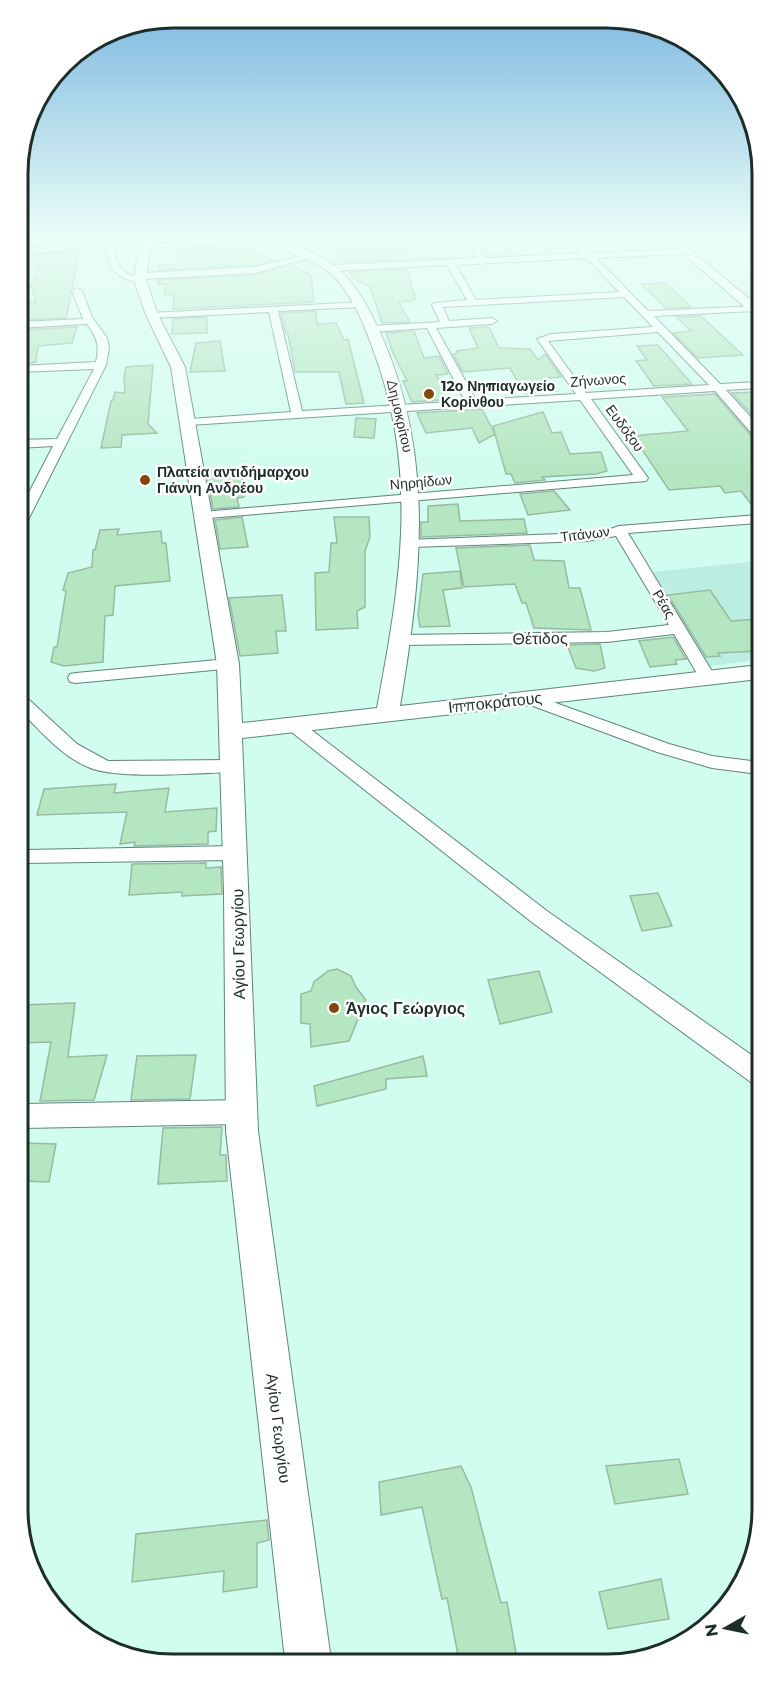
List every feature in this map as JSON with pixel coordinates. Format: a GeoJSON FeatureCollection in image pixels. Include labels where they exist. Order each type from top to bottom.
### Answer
{"type":"FeatureCollection","features":[{"type":"Feature","properties":{"kind":"street"},"geometry":{"type":"LineString","coordinates":[[29,506],[101,365],[105,349],[102,335],[88,317]]}},
{"type":"Feature","properties":{"kind":"street","name":"Αγίου Γεωργίου"},"geometry":{"type":"LineString","coordinates":[[153,317],[178,367],[228,664],[242,1131],[307,1654]]}},
{"type":"Feature","properties":{"kind":"street"},"geometry":{"type":"LineString","coordinates":[[275,317],[297,415]]}},
{"type":"Feature","properties":{"kind":"street","name":"Δημοκρίτου"},"geometry":{"type":"LineString","coordinates":[[367,317],[387,363],[399,408],[409,452],[412,497],[412,543],[400,640],[387,714]]}},
{"type":"Feature","properties":{"kind":"street"},"geometry":{"type":"LineString","coordinates":[[443,317],[446,324]]}},
{"type":"Feature","properties":{"kind":"street"},"geometry":{"type":"LineString","coordinates":[[650,317],[752,426]]}},
{"type":"Feature","properties":{"kind":"street"},"geometry":{"type":"LineString","coordinates":[[29,324],[90,321]]}},
{"type":"Feature","properties":{"kind":"street"},"geometry":{"type":"LineString","coordinates":[[372,328],[492,321]]}},
{"type":"Feature","properties":{"kind":"street"},"geometry":{"type":"LineString","coordinates":[[430,325],[472,403]]}},
{"type":"Feature","properties":{"kind":"street","name":"Ευδόξου"},"geometry":{"type":"LineString","coordinates":[[642,478],[542,341],[543,338],[662,329]]}},
{"type":"Feature","properties":{"kind":"street"},"geometry":{"type":"LineString","coordinates":[[29,369],[101,365]]}},
{"type":"Feature","properties":{"kind":"street","name":"Ζήνωνος"},"geometry":{"type":"LineString","coordinates":[[189,422],[752,385]]}},
{"type":"Feature","properties":{"kind":"street"},"geometry":{"type":"LineString","coordinates":[[29,444],[63,442]]}},
{"type":"Feature","properties":{"kind":"street","name":"Νηρηίδων"},"geometry":{"type":"LineString","coordinates":[[202,516],[642,478]]}},
{"type":"Feature","properties":{"kind":"street","name":"Τιτάνων"},"geometry":{"type":"LineString","coordinates":[[412,543],[586,537],[606,535],[619,530],[752,519]]}},
{"type":"Feature","properties":{"kind":"street","name":"Ρέας"},"geometry":{"type":"LineString","coordinates":[[619,530],[708,678]]}},
{"type":"Feature","properties":{"kind":"street","name":"Θέτιδος"},"geometry":{"type":"LineString","coordinates":[[400,640],[607,637],[679,629]]}},
{"type":"Feature","properties":{"kind":"street"},"geometry":{"type":"LineString","coordinates":[[76,678],[228,664]]}},
{"type":"Feature","properties":{"kind":"street","name":"Ιπποκράτους"},"geometry":{"type":"LineString","coordinates":[[231,732],[752,673]]}},
{"type":"Feature","properties":{"kind":"street"},"geometry":{"type":"LineString","coordinates":[[531,699],[663,748],[712,762],[752,767]]}},
{"type":"Feature","properties":{"kind":"street"},"geometry":{"type":"LineString","coordinates":[[29,709],[70,747],[96,765],[107,767],[232,766]]}},
{"type":"Feature","properties":{"kind":"street"},"geometry":{"type":"LineString","coordinates":[[295,726],[540,917],[751,1069]]}},
{"type":"Feature","properties":{"kind":"street"},"geometry":{"type":"LineString","coordinates":[[28,857],[235,853]]}},
{"type":"Feature","properties":{"kind":"street"},"geometry":{"type":"LineString","coordinates":[[28,1116],[242,1112]]}},
{"type":"Feature","properties":{"kind":"shaded area"},"geometry":{"type":"Polygon","coordinates":[[[752,562],[752,661],[709,666],[653,572],[752,562]]]}},
{"type":"Feature","properties":{"kind":"building"},"geometry":{"type":"Polygon","coordinates":[[[29,317],[66,318],[29,320],[29,317]]]}},
{"type":"Feature","properties":{"kind":"building"},"geometry":{"type":"Polygon","coordinates":[[[207,317],[207,333],[172,334],[173,319],[207,317]]]}},
{"type":"Feature","properties":{"kind":"building"},"geometry":{"type":"Polygon","coordinates":[[[282,317],[316,317],[317,324],[336,323],[344,340],[348,339],[364,403],[346,404],[339,372],[295,372],[288,334],[286,334],[282,317]]]}},
{"type":"Feature","properties":{"kind":"building"},"geometry":{"type":"Polygon","coordinates":[[[380,317],[408,317],[410,322],[382,323],[380,317]]]}},
{"type":"Feature","properties":{"kind":"building"},"geometry":{"type":"Polygon","coordinates":[[[677,317],[703,317],[743,355],[698,358],[673,333],[691,331],[677,317]]]}},
{"type":"Feature","properties":{"kind":"building"},"geometry":{"type":"Polygon","coordinates":[[[77,327],[72,343],[38,346],[36,362],[29,363],[29,329],[77,327]]]}},
{"type":"Feature","properties":{"kind":"building"},"geometry":{"type":"Polygon","coordinates":[[[489,327],[499,348],[530,349],[538,360],[545,354],[561,377],[543,379],[556,391],[524,393],[510,368],[463,372],[453,354],[457,351],[478,348],[469,328],[489,327]]]}},
{"type":"Feature","properties":{"kind":"building"},"geometry":{"type":"Polygon","coordinates":[[[414,331],[424,358],[439,356],[448,374],[436,375],[453,399],[412,402],[403,381],[407,381],[386,333],[414,331]]]}},
{"type":"Feature","properties":{"kind":"building"},"geometry":{"type":"Polygon","coordinates":[[[220,341],[225,371],[190,372],[196,343],[220,341]]]}},
{"type":"Feature","properties":{"kind":"building"},"geometry":{"type":"Polygon","coordinates":[[[658,345],[692,384],[654,386],[636,361],[647,360],[637,346],[658,345]]]}},
{"type":"Feature","properties":{"kind":"building"},"geometry":{"type":"Polygon","coordinates":[[[153,365],[148,424],[157,433],[122,435],[121,447],[101,448],[111,401],[115,392],[125,393],[126,367],[153,365]]]}},
{"type":"Feature","properties":{"kind":"building"},"geometry":{"type":"Polygon","coordinates":[[[752,392],[752,414],[732,393],[752,392]]]}},
{"type":"Feature","properties":{"kind":"building"},"geometry":{"type":"Polygon","coordinates":[[[715,394],[752,437],[752,505],[741,491],[725,493],[720,486],[669,490],[633,436],[688,431],[662,397],[715,394]]]}},
{"type":"Feature","properties":{"kind":"building"},"geometry":{"type":"Polygon","coordinates":[[[482,409],[495,434],[479,443],[472,428],[426,433],[417,413],[482,409]]]}},
{"type":"Feature","properties":{"kind":"building"},"geometry":{"type":"Polygon","coordinates":[[[543,412],[552,433],[561,432],[570,454],[601,452],[607,471],[596,474],[542,477],[545,480],[515,483],[511,474],[506,474],[493,426],[543,412]]]}},
{"type":"Feature","properties":{"kind":"building"},"geometry":{"type":"Polygon","coordinates":[[[356,418],[376,419],[374,438],[354,437],[356,418]]]}},
{"type":"Feature","properties":{"kind":"building"},"geometry":{"type":"Polygon","coordinates":[[[241,468],[244,497],[237,498],[239,507],[213,509],[206,471],[241,468]]]}},
{"type":"Feature","properties":{"kind":"building"},"geometry":{"type":"Polygon","coordinates":[[[554,491],[570,510],[528,515],[520,494],[554,491]]]}},
{"type":"Feature","properties":{"kind":"building"},"geometry":{"type":"Polygon","coordinates":[[[458,504],[460,521],[524,519],[527,533],[421,537],[421,522],[428,522],[428,506],[458,504]]]}},
{"type":"Feature","properties":{"kind":"building"},"geometry":{"type":"Polygon","coordinates":[[[242,517],[248,547],[220,549],[215,520],[242,517]]]}},
{"type":"Feature","properties":{"kind":"building"},"geometry":{"type":"Polygon","coordinates":[[[334,517],[369,517],[370,537],[365,551],[365,607],[357,611],[358,628],[316,630],[315,573],[329,572],[331,543],[337,543],[334,517]]]}},
{"type":"Feature","properties":{"kind":"building"},"geometry":{"type":"Polygon","coordinates":[[[119,529],[117,535],[161,531],[162,543],[166,543],[170,581],[115,586],[113,615],[105,616],[103,662],[64,666],[51,662],[54,647],[57,647],[66,591],[63,590],[68,573],[92,567],[93,550],[95,550],[100,530],[119,529]]]}},
{"type":"Feature","properties":{"kind":"building"},"geometry":{"type":"Polygon","coordinates":[[[530,545],[534,560],[564,561],[569,588],[580,588],[591,630],[534,628],[526,603],[522,603],[515,584],[464,587],[456,548],[530,545]]]}},
{"type":"Feature","properties":{"kind":"building"},"geometry":{"type":"Polygon","coordinates":[[[460,571],[462,588],[443,590],[450,626],[420,627],[418,615],[423,574],[460,571]]]}},
{"type":"Feature","properties":{"kind":"building"},"geometry":{"type":"Polygon","coordinates":[[[710,590],[731,621],[752,619],[752,651],[718,653],[720,656],[706,657],[668,595],[710,590]]]}},
{"type":"Feature","properties":{"kind":"building"},"geometry":{"type":"Polygon","coordinates":[[[282,595],[286,631],[276,631],[278,653],[240,656],[229,598],[282,595]]]}},
{"type":"Feature","properties":{"kind":"building"},"geometry":{"type":"Polygon","coordinates":[[[673,637],[686,659],[675,660],[677,664],[650,667],[639,641],[673,637]]]}},
{"type":"Feature","properties":{"kind":"building"},"geometry":{"type":"Polygon","coordinates":[[[600,644],[605,668],[594,671],[576,668],[567,645],[600,644]]]}},
{"type":"Feature","properties":{"kind":"building"},"geometry":{"type":"Polygon","coordinates":[[[116,784],[114,793],[169,788],[165,812],[217,808],[216,831],[208,832],[208,844],[134,846],[135,842],[120,844],[127,812],[37,815],[44,789],[116,784]]]}},
{"type":"Feature","properties":{"kind":"building"},"geometry":{"type":"Polygon","coordinates":[[[206,863],[206,868],[221,867],[222,894],[182,896],[182,892],[129,895],[132,864],[206,863]]]}},
{"type":"Feature","properties":{"kind":"building"},"geometry":{"type":"Polygon","coordinates":[[[658,893],[672,926],[642,931],[630,896],[658,893]]]}},
{"type":"Feature","properties":{"kind":"building","name":"Άγιος Γεώργιος"},"geometry":{"type":"Polygon","coordinates":[[[337,969],[351,976],[366,1000],[349,1041],[311,1047],[310,1024],[301,1023],[301,994],[311,991],[314,982],[328,971],[337,969]]]}},
{"type":"Feature","properties":{"kind":"building"},"geometry":{"type":"Polygon","coordinates":[[[539,971],[552,1012],[500,1024],[488,980],[539,971]]]}},
{"type":"Feature","properties":{"kind":"building"},"geometry":{"type":"Polygon","coordinates":[[[75,1003],[68,1057],[107,1055],[94,1100],[40,1101],[51,1042],[28,1043],[28,1005],[75,1003]]]}},
{"type":"Feature","properties":{"kind":"building"},"geometry":{"type":"Polygon","coordinates":[[[196,1055],[190,1099],[131,1100],[137,1056],[196,1055]]]}},
{"type":"Feature","properties":{"kind":"building"},"geometry":{"type":"Polygon","coordinates":[[[423,1056],[427,1076],[386,1079],[386,1089],[317,1106],[314,1086],[423,1056]]]}},
{"type":"Feature","properties":{"kind":"building"},"geometry":{"type":"Polygon","coordinates":[[[222,1127],[220,1155],[226,1155],[227,1181],[158,1184],[163,1128],[222,1127]]]}},
{"type":"Feature","properties":{"kind":"building"},"geometry":{"type":"Polygon","coordinates":[[[28,1143],[56,1144],[49,1182],[28,1181],[28,1143]]]}},
{"type":"Feature","properties":{"kind":"building"},"geometry":{"type":"Polygon","coordinates":[[[679,1459],[688,1494],[615,1504],[606,1466],[679,1459]]]}},
{"type":"Feature","properties":{"kind":"building"},"geometry":{"type":"Polygon","coordinates":[[[461,1466],[471,1487],[501,1603],[507,1602],[516,1654],[458,1654],[447,1598],[442,1599],[422,1507],[381,1515],[379,1482],[461,1466]]]}},
{"type":"Feature","properties":{"kind":"building"},"geometry":{"type":"Polygon","coordinates":[[[267,1520],[269,1540],[257,1543],[257,1587],[223,1592],[224,1571],[132,1582],[136,1534],[267,1520]]]}},
{"type":"Feature","properties":{"kind":"building"},"geometry":{"type":"Polygon","coordinates":[[[661,1579],[669,1619],[608,1629],[599,1592],[661,1579]]]}},
{"type":"Feature","properties":{"kind":"place","name":"12ο Νηπιαγωγείο Κορίνθου"},"geometry":{"type":"Point","coordinates":[429,394]}},
{"type":"Feature","properties":{"kind":"place","name":"Πλατεία αντιδήμαρχου Γιάννη Ανδρέου"},"geometry":{"type":"Point","coordinates":[145,480]}},
{"type":"Feature","properties":{"kind":"place","name":"Άγιος Γεώργιος"},"geometry":{"type":"Point","coordinates":[334,1008]}}]}
